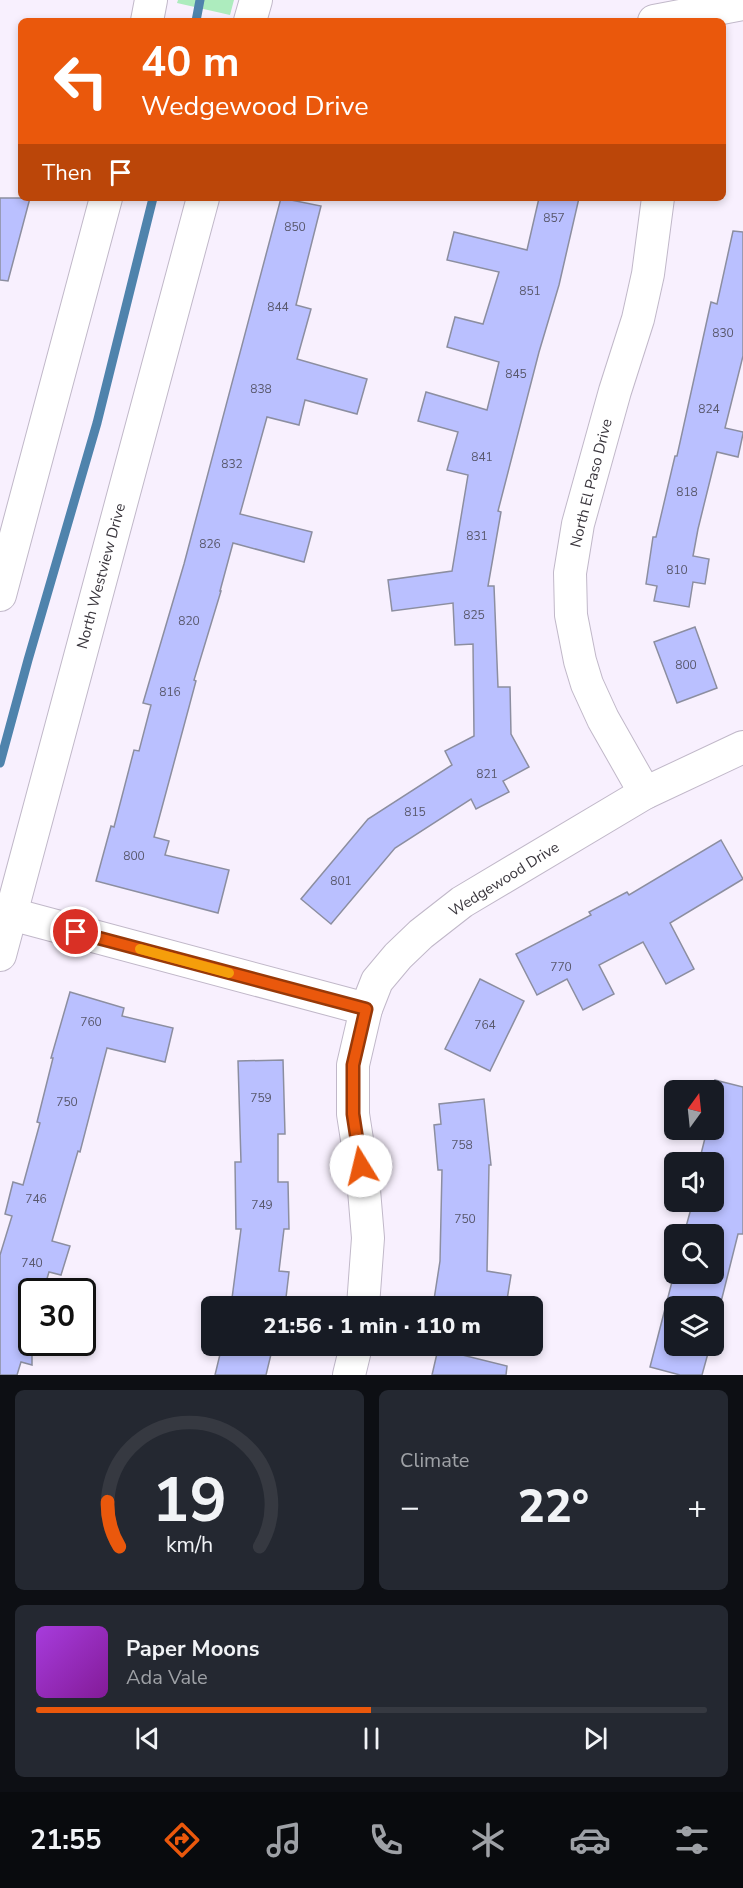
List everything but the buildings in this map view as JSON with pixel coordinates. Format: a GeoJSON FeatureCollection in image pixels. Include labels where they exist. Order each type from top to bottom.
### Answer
{"type":"FeatureCollection","features":[{"type":"Feature","properties":{"kind":"street"},"geometry":{"type":"LineString","coordinates":[[148,18],[151,0]]}},
{"type":"Feature","properties":{"kind":"street"},"geometry":{"type":"LineString","coordinates":[[251,18],[256,0]]}},
{"type":"Feature","properties":{"kind":"street"},"geometry":{"type":"LineString","coordinates":[[667,18],[726,4]]}},
{"type":"Feature","properties":{"kind":"street"},"geometry":{"type":"LineString","coordinates":[[0,595],[9,527],[105,201]]}},
{"type":"Feature","properties":{"kind":"street","name":"North Westview Drive"},"geometry":{"type":"LineString","coordinates":[[0,955],[202,201]]}},
{"type":"Feature","properties":{"kind":"street","name":"North El Paso Drive"},"geometry":{"type":"LineString","coordinates":[[645,793],[603,718],[587,684],[580,661],[572,615],[570,573],[578,525],[615,391],[638,319],[648,274],[658,201]]}},
{"type":"Feature","properties":{"kind":"street","name":"Wedgewood Drive"},"geometry":{"type":"LineString","coordinates":[[366,1009],[377,981],[398,956],[421,934],[462,902],[645,793],[743,747]]}},
{"type":"Feature","properties":{"kind":"street"},"geometry":{"type":"LineString","coordinates":[[11,914],[366,1009],[353,1065],[353,1114],[363,1178],[368,1238],[364,1296]]}},
{"type":"Feature","properties":{"kind":"street"},"geometry":{"type":"LineString","coordinates":[[349,1375],[354,1356]]}},
{"type":"Feature","properties":{"kind":"green space"},"geometry":{"type":"Polygon","coordinates":[[[178,0],[234,0],[230,15],[177,3],[178,0]]]}},
{"type":"Feature","properties":{"kind":"waterway"},"geometry":{"type":"LineString","coordinates":[[197,18],[200,0]]}},
{"type":"Feature","properties":{"kind":"waterway"},"geometry":{"type":"LineString","coordinates":[[0,763],[97,423],[152,201]]}},
{"type":"Feature","properties":{"kind":"slow traffic"},"geometry":{"type":"LineString","coordinates":[[140,949],[229,973]]}},
{"type":"Feature","properties":{"kind":"route"},"geometry":{"type":"LineString","coordinates":[[76,932],[366,1009],[353,1065],[353,1114],[361,1166]]}}]}
